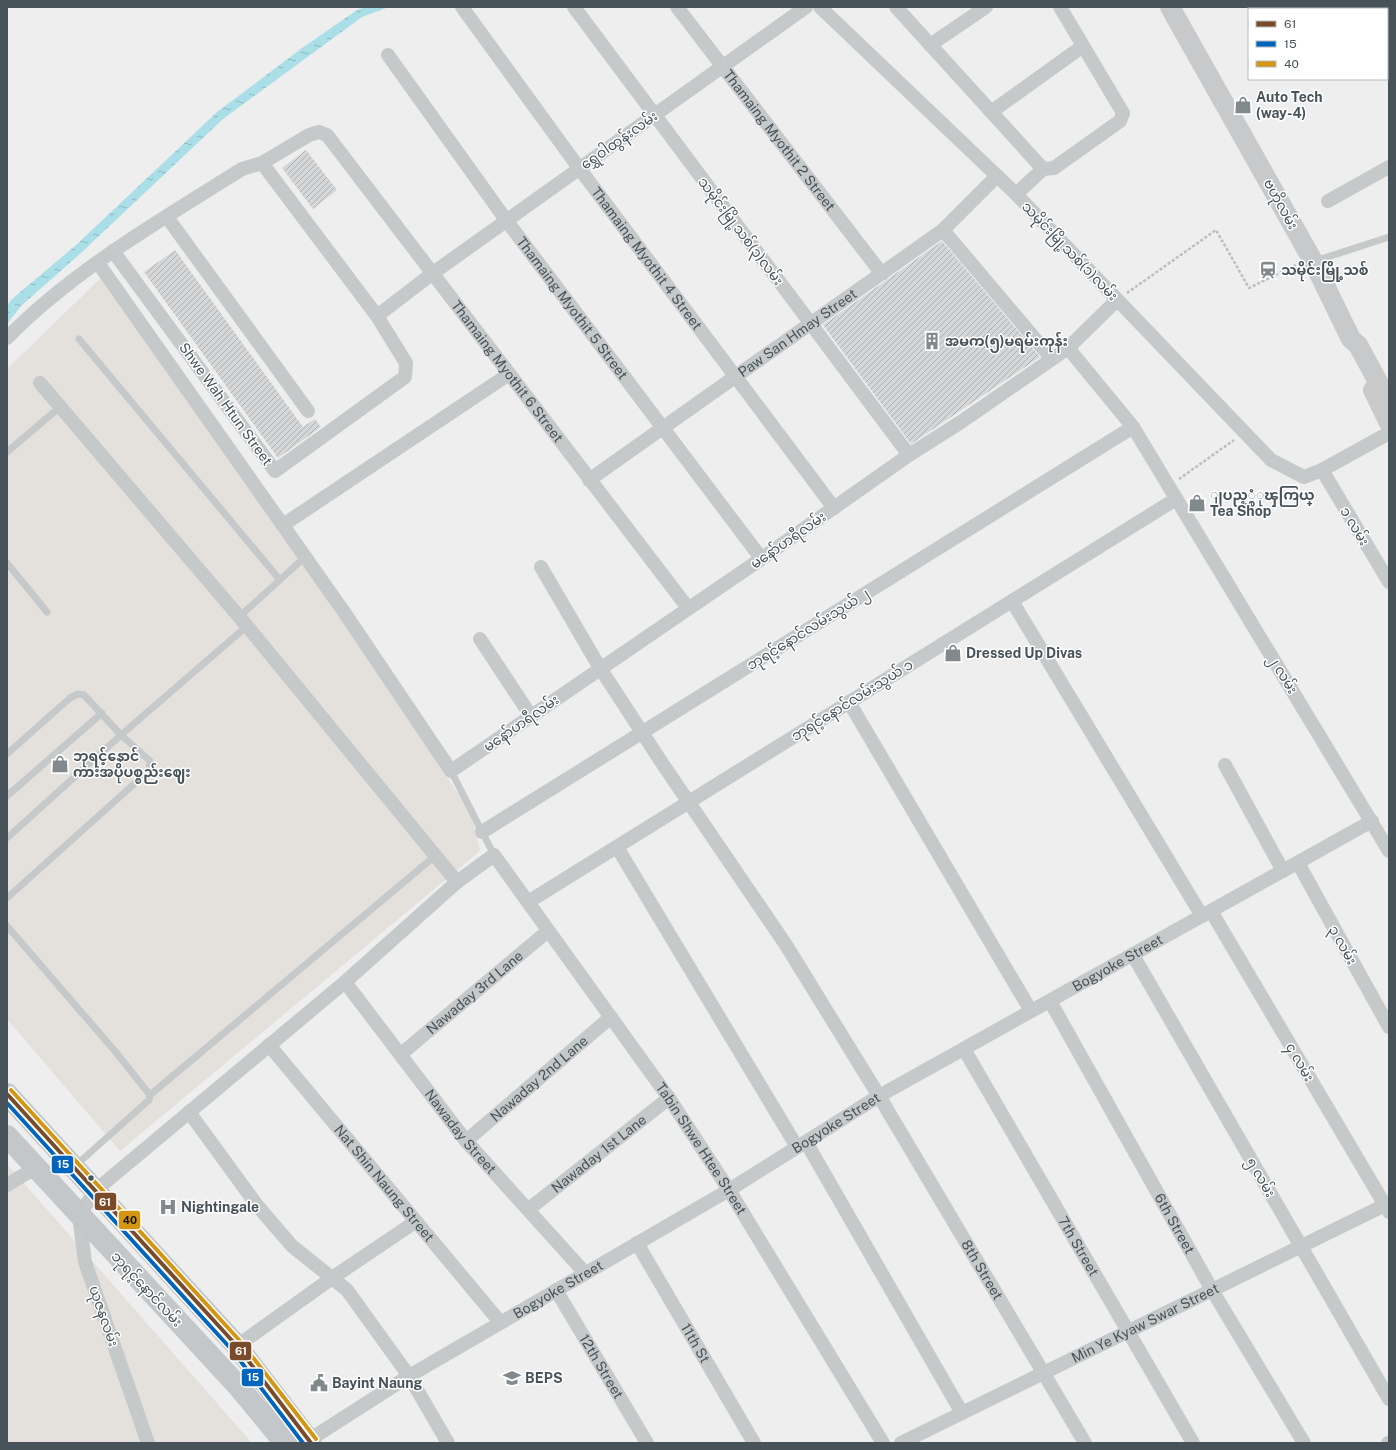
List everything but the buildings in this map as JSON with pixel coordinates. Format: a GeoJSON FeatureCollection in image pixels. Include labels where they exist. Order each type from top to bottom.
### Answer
{"type":"FeatureCollection","features":[{"type":"Feature","properties":{"kind":"main road","name":"ဗဟိုလမ်း"},"geometry":{"type":"LineString","coordinates":[[1174,8],[1304,260],[1351,339],[1358,345],[1389,402]]}},
{"type":"Feature","properties":{"kind":"main road"},"geometry":{"type":"LineString","coordinates":[[1351,339],[1351,348],[1389,423]]}},
{"type":"Feature","properties":{"kind":"main road","name":"ဘုရင့်နောင်လမ်း"},"geometry":{"type":"LineString","coordinates":[[7,1094],[237,1346],[310,1441]]}},
{"type":"Feature","properties":{"kind":"main road","name":"ဘုရင့်နောင်လမ်း"},"geometry":{"type":"LineString","coordinates":[[7,1136],[238,1386],[285,1443]]}},
{"type":"Feature","properties":{"kind":"main road"},"geometry":{"type":"LineString","coordinates":[[35,1168],[57,1150]]}},
{"type":"Feature","properties":{"kind":"street","name":"Thamaing Myothit 4 Street"},"geometry":{"type":"LineString","coordinates":[[462,7],[580,168],[834,508]]}},
{"type":"Feature","properties":{"kind":"street","name":"သမိုင်းမြို့သစ်(၃)လမ်း"},"geometry":{"type":"LineString","coordinates":[[574,7],[909,455]]}},
{"type":"Feature","properties":{"kind":"street","name":"Thamaing Myothit 2 Street"},"geometry":{"type":"LineString","coordinates":[[677,7],[882,274]]}},
{"type":"Feature","properties":{"kind":"street","name":"ရွှေဝါထွန်းလမ်း"},"geometry":{"type":"LineString","coordinates":[[433,273],[806,7]]}},
{"type":"Feature","properties":{"kind":"street","name":"သမိုင်းမြို့သစ်(၁)လမ်း"},"geometry":{"type":"LineString","coordinates":[[820,7],[1016,194],[1271,460],[1304,477],[1323,469],[1389,432]]}},
{"type":"Feature","properties":{"kind":"street"},"geometry":{"type":"LineString","coordinates":[[896,7],[1043,169]]}},
{"type":"Feature","properties":{"kind":"street"},"geometry":{"type":"LineString","coordinates":[[930,45],[986,7]]}},
{"type":"Feature","properties":{"kind":"street"},"geometry":{"type":"LineString","coordinates":[[1016,194],[1043,169],[1054,168],[1120,121],[1123,113],[1060,7]]}},
{"type":"Feature","properties":{"kind":"street"},"geometry":{"type":"LineString","coordinates":[[990,112],[1083,46]]}},
{"type":"Feature","properties":{"kind":"street","name":"Thamaing Myothit 5 Street"},"geometry":{"type":"LineString","coordinates":[[388,55],[506,220],[761,558]]}},
{"type":"Feature","properties":{"kind":"street","name":"Thamaing Myothit 6 Street"},"geometry":{"type":"LineString","coordinates":[[262,163],[309,135],[319,132],[327,136],[688,608]]}},
{"type":"Feature","properties":{"kind":"street"},"geometry":{"type":"LineString","coordinates":[[7,338],[29,316],[113,251],[242,168],[262,163],[377,316],[433,273]]}},
{"type":"Feature","properties":{"kind":"street"},"geometry":{"type":"LineString","coordinates":[[1328,201],[1389,167]]}},
{"type":"Feature","properties":{"kind":"street","name":"Paw San Hmay Street"},"geometry":{"type":"LineString","coordinates":[[589,480],[943,230],[997,176]]}},
{"type":"Feature","properties":{"kind":"street"},"geometry":{"type":"LineString","coordinates":[[167,216],[308,411]]}},
{"type":"Feature","properties":{"kind":"street"},"geometry":{"type":"LineString","coordinates":[[943,230],[1052,359]]}},
{"type":"Feature","properties":{"kind":"street","name":"Shwe Wah Htun Street"},"geometry":{"type":"LineString","coordinates":[[113,251],[275,471],[405,377],[406,363],[377,316]]}},
{"type":"Feature","properties":{"kind":"street"},"geometry":{"type":"LineString","coordinates":[[98,263],[283,525],[451,771]]}},
{"type":"Feature","properties":{"kind":"street","name":"မနော်ဟရီလမ်း"},"geometry":{"type":"LineString","coordinates":[[451,771],[909,455],[961,422],[1068,348],[1117,300]]}},
{"type":"Feature","properties":{"kind":"street","name":"၂ လမ်း"},"geometry":{"type":"LineString","coordinates":[[1068,348],[1133,427],[1389,850]]}},
{"type":"Feature","properties":{"kind":"street"},"geometry":{"type":"LineString","coordinates":[[283,525],[509,374]]}},
{"type":"Feature","properties":{"kind":"street"},"geometry":{"type":"LineString","coordinates":[[40,383],[243,621],[457,882]]}},
{"type":"Feature","properties":{"kind":"street","name":"ဘုရင့်နောင်လမ်းသွယ် ၂"},"geometry":{"type":"LineString","coordinates":[[482,832],[1133,427]]}},
{"type":"Feature","properties":{"kind":"street","name":"၁ လမ်း"},"geometry":{"type":"LineString","coordinates":[[1323,469],[1389,582]]}},
{"type":"Feature","properties":{"kind":"street","name":"ဘုရင့်နောင်လမ်းသွယ် ၁"},"geometry":{"type":"LineString","coordinates":[[528,902],[1176,499]]}},
{"type":"Feature","properties":{"kind":"street","name":"8th Street"},"geometry":{"type":"LineString","coordinates":[[541,567],[600,668],[786,944],[879,1096],[1085,1443]]}},
{"type":"Feature","properties":{"kind":"street","name":"၄ လမ်း"},"geometry":{"type":"LineString","coordinates":[[1012,601],[1207,913],[1388,1207]]}},
{"type":"Feature","properties":{"kind":"street"},"geometry":{"type":"LineString","coordinates":[[480,639],[531,716]]}},
{"type":"Feature","properties":{"kind":"street"},"geometry":{"type":"LineString","coordinates":[[849,702],[1031,1011]]}},
{"type":"Feature","properties":{"kind":"street"},"geometry":{"type":"LineString","coordinates":[[1225,765],[1284,871]]}},
{"type":"Feature","properties":{"kind":"street","name":"Bogyoke Street"},"geometry":{"type":"LineString","coordinates":[[310,1441],[409,1376],[729,1190],[879,1096],[1372,821]]}},
{"type":"Feature","properties":{"kind":"street"},"geometry":{"type":"LineString","coordinates":[[617,847],[802,1144],[962,1413]]}},
{"type":"Feature","properties":{"kind":"street"},"geometry":{"type":"LineString","coordinates":[[79,1215],[96,1190],[345,982],[457,882],[498,860]]}},
{"type":"Feature","properties":{"kind":"street","name":"Tabin Shwe Htee Street"},"geometry":{"type":"LineString","coordinates":[[498,860],[669,1098],[729,1190],[883,1443]]}},
{"type":"Feature","properties":{"kind":"street","name":"၃ လမ်း"},"geometry":{"type":"LineString","coordinates":[[1298,863],[1389,1027]]}},
{"type":"Feature","properties":{"kind":"street","name":"Nawaday 3rd Lane"},"geometry":{"type":"LineString","coordinates":[[401,1054],[548,931]]}},
{"type":"Feature","properties":{"kind":"street","name":"၅ လမ်း"},"geometry":{"type":"LineString","coordinates":[[1133,955],[1389,1399]]}},
{"type":"Feature","properties":{"kind":"street","name":"Nawaday Street"},"geometry":{"type":"LineString","coordinates":[[345,982],[466,1141],[585,1273]]}},
{"type":"Feature","properties":{"kind":"street","name":"6th Street"},"geometry":{"type":"LineString","coordinates":[[1050,1001],[1212,1290],[1304,1443]]}},
{"type":"Feature","properties":{"kind":"street","name":"Nawaday 2nd Lane"},"geometry":{"type":"LineString","coordinates":[[466,1141],[611,1017]]}},
{"type":"Feature","properties":{"kind":"street","name":"Nat Shin Naung Street"},"geometry":{"type":"LineString","coordinates":[[269,1045],[415,1222],[500,1322]]}},
{"type":"Feature","properties":{"kind":"street","name":"7th Street"},"geometry":{"type":"LineString","coordinates":[[964,1049],[1192,1443]]}},
{"type":"Feature","properties":{"kind":"street","name":"Nawaday 1st Lane"},"geometry":{"type":"LineString","coordinates":[[528,1209],[669,1098]]}},
{"type":"Feature","properties":{"kind":"street"},"geometry":{"type":"LineString","coordinates":[[189,1112],[256,1204],[292,1246],[348,1290],[409,1376],[448,1443]]}},
{"type":"Feature","properties":{"kind":"street"},"geometry":{"type":"LineString","coordinates":[[7,1186],[35,1168]]}},
{"type":"Feature","properties":{"kind":"street","name":"Min Ye Kyaw Swar Street"},"geometry":{"type":"LineString","coordinates":[[901,1443],[1212,1290],[1388,1207]]}},
{"type":"Feature","properties":{"kind":"street","name":"ယုဇနလမ်း"},"geometry":{"type":"LineString","coordinates":[[79,1215],[86,1262],[148,1443]]}},
{"type":"Feature","properties":{"kind":"street"},"geometry":{"type":"LineString","coordinates":[[237,1346],[332,1278],[415,1222]]}},
{"type":"Feature","properties":{"kind":"street","name":"11th St"},"geometry":{"type":"LineString","coordinates":[[637,1243],[754,1443]]}},
{"type":"Feature","properties":{"kind":"street","name":"12th Street"},"geometry":{"type":"LineString","coordinates":[[556,1290],[647,1443]]}},
{"type":"Feature","properties":{"kind":"lane"},"geometry":{"type":"LineString","coordinates":[[1304,260],[1389,237]]}},
{"type":"Feature","properties":{"kind":"lane"},"geometry":{"type":"LineString","coordinates":[[79,339],[280,580]]}},
{"type":"Feature","properties":{"kind":"lane"},"geometry":{"type":"LineString","coordinates":[[7,452],[60,407]]}},
{"type":"Feature","properties":{"kind":"lane"},"geometry":{"type":"LineString","coordinates":[[7,838],[121,735],[243,621],[280,580],[305,557]]}},
{"type":"Feature","properties":{"kind":"lane"},"geometry":{"type":"LineString","coordinates":[[7,563],[47,612]]}},
{"type":"Feature","properties":{"kind":"lane"},"geometry":{"type":"LineString","coordinates":[[7,754],[70,698],[78,694],[84,695],[121,735],[150,762],[149,769],[143,776],[7,898]]}},
{"type":"Feature","properties":{"kind":"lane"},"geometry":{"type":"LineString","coordinates":[[7,796],[102,713]]}},
{"type":"Feature","properties":{"kind":"lane"},"geometry":{"type":"LineString","coordinates":[[451,771],[498,860]]}},
{"type":"Feature","properties":{"kind":"lane"},"geometry":{"type":"LineString","coordinates":[[74,1167],[149,1100],[150,1095],[435,856]]}},
{"type":"Feature","properties":{"kind":"lane"},"geometry":{"type":"LineString","coordinates":[[7,926],[114,1050],[150,1095]]}},
{"type":"Feature","properties":{"kind":"path"},"geometry":{"type":"LineString","coordinates":[[1117,300],[1216,230],[1249,288],[1304,260]]}},
{"type":"Feature","properties":{"kind":"path"},"geometry":{"type":"LineString","coordinates":[[1168,486],[1244,433]]}},
{"type":"Feature","properties":{"kind":"shaded area"},"geometry":{"type":"Polygon","coordinates":[[[108,271],[473,816],[480,851],[120,1151],[7,1019],[7,369],[108,271]]]}},
{"type":"Feature","properties":{"kind":"shaded area"},"geometry":{"type":"Polygon","coordinates":[[[7,1164],[252,1443],[7,1443],[7,1164]]]}},
{"type":"Feature","properties":{"kind":"water"},"geometry":{"type":"Polygon","coordinates":[[[365,7],[389,7],[362,17],[223,119],[81,253],[21,306],[7,324],[7,306],[12,299],[76,245],[217,112],[302,48],[357,10],[365,7]]]}},
{"type":"Feature","properties":{"kind":"transit line","name":"40"},"geometry":{"type":"LineString","coordinates":[[11,1090],[241,1342],[316,1439]]}},
{"type":"Feature","properties":{"kind":"transit line","name":"61"},"geometry":{"type":"LineString","coordinates":[[7,1094],[237,1346],[311,1443]]}},
{"type":"Feature","properties":{"kind":"transit line","name":"15"},"geometry":{"type":"LineString","coordinates":[[7,1103],[232,1350],[303,1443]]}},
{"type":"Feature","properties":{"kind":"place","name":"Auto Tech (way-4)"},"geometry":{"type":"Point","coordinates":[1243,105]}},
{"type":"Feature","properties":{"kind":"place","name":"သမိုင်းမြို့သစ်"},"geometry":{"type":"Point","coordinates":[1268,270]}},
{"type":"Feature","properties":{"kind":"place","name":"အမက(၅)မရမ်းကုန်း"},"geometry":{"type":"Point","coordinates":[932,341]}},
{"type":"Feature","properties":{"kind":"place","name":"ျပည့္စံုၾကြယ္ Tea Shop"},"geometry":{"type":"Point","coordinates":[1197,503]}},
{"type":"Feature","properties":{"kind":"place","name":"Dressed Up Divas"},"geometry":{"type":"Point","coordinates":[953,653]}},
{"type":"Feature","properties":{"kind":"place","name":"ဘုရင့်နောင် ကားအပိုပစ္စည်းဈေး"},"geometry":{"type":"Point","coordinates":[60,764]}},
{"type":"Feature","properties":{"kind":"place","name":"Nightingale"},"geometry":{"type":"Point","coordinates":[168,1207]}},
{"type":"Feature","properties":{"kind":"place","name":"BEPS"},"geometry":{"type":"Point","coordinates":[512,1378]}},
{"type":"Feature","properties":{"kind":"place","name":"Bayint Naung"},"geometry":{"type":"Point","coordinates":[319,1383]}}]}
